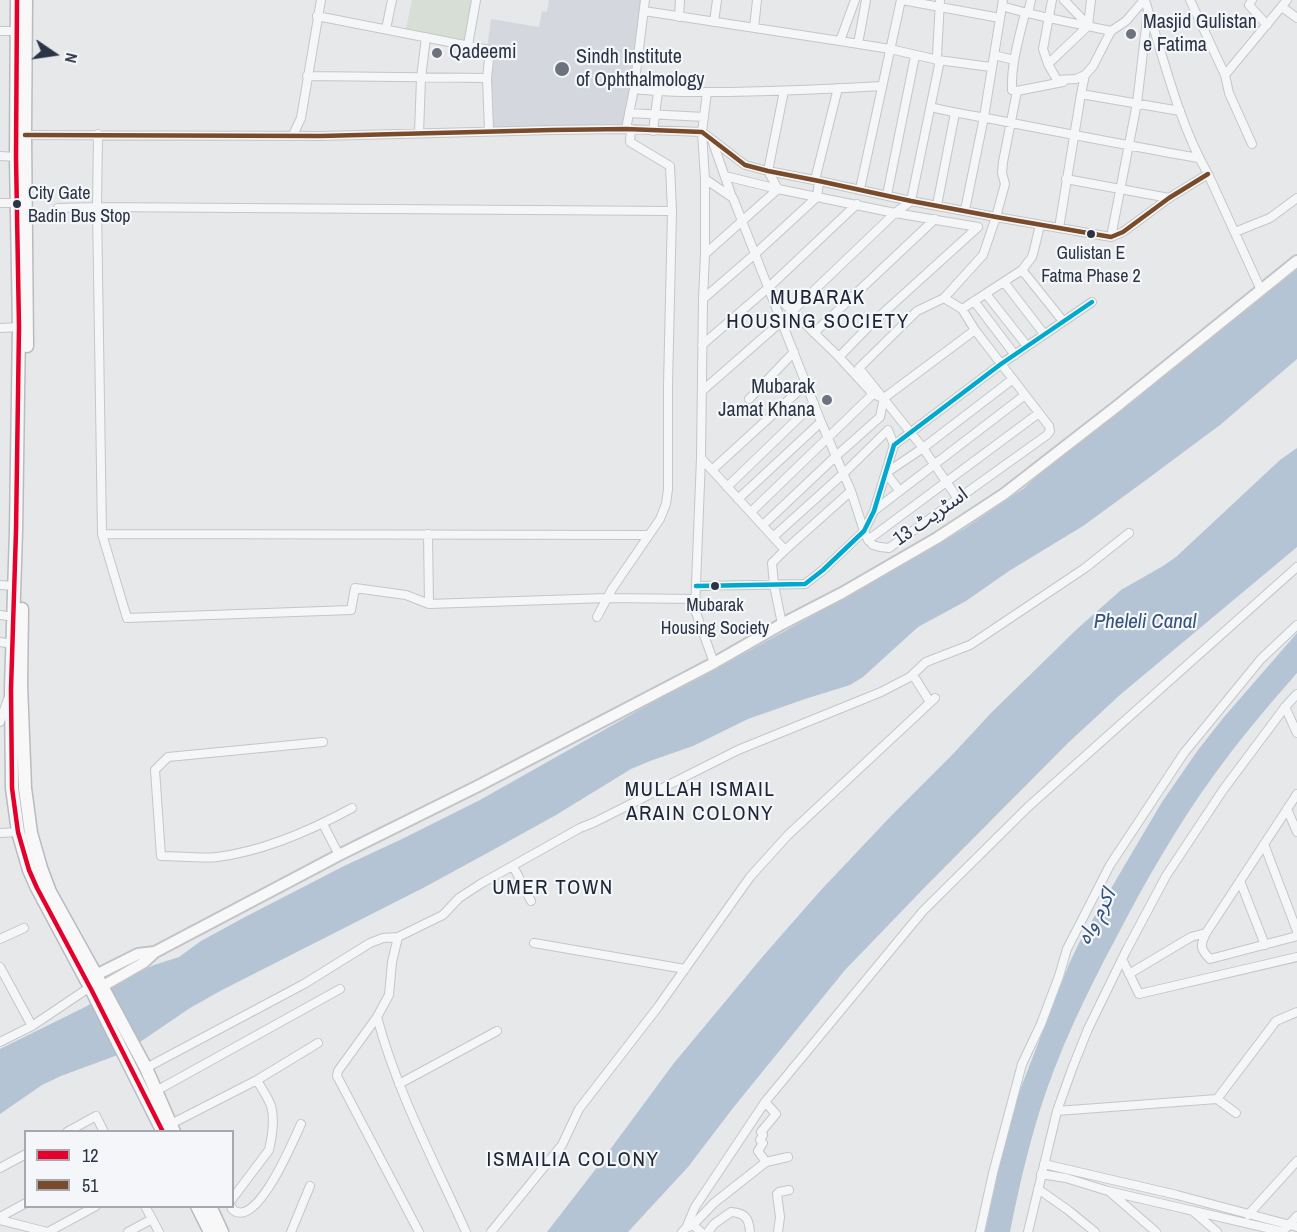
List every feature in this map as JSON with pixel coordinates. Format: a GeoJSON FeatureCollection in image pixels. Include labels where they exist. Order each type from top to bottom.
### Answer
{"type":"FeatureCollection","features":[{"type":"Feature","properties":{"kind":"highway"},"geometry":{"type":"LineString","coordinates":[[17,0],[17,31],[21,55],[25,135],[22,239],[21,685],[25,788],[31,833],[46,895],[97,988],[147,1068],[156,1091],[165,1129]]}},
{"type":"Feature","properties":{"kind":"highway"},"geometry":{"type":"LineString","coordinates":[[22,239],[17,203],[16,157],[26,0]]}},
{"type":"Feature","properties":{"kind":"highway"},"geometry":{"type":"LineString","coordinates":[[23,327],[14,617],[6,643],[11,689],[12,788],[18,832],[29,870],[96,975],[97,988],[134,1074],[165,1129]]}},
{"type":"Feature","properties":{"kind":"highway"},"geometry":{"type":"LineString","coordinates":[[198,1208],[211,1226],[222,1232]]}},
{"type":"Feature","properties":{"kind":"highway"},"geometry":{"type":"LineString","coordinates":[[210,1208],[211,1226]]}},
{"type":"Feature","properties":{"kind":"main road"},"geometry":{"type":"LineString","coordinates":[[97,988],[144,963],[155,952],[339,855],[478,786],[714,663],[927,544],[1004,494],[1297,261]]}},
{"type":"Feature","properties":{"kind":"main road"},"geometry":{"type":"LineString","coordinates":[[96,975],[138,954],[155,952]]}},
{"type":"Feature","properties":{"kind":"street"},"geometry":{"type":"LineString","coordinates":[[293,135],[301,118],[321,0]]}},
{"type":"Feature","properties":{"kind":"street"},"geometry":{"type":"LineString","coordinates":[[386,29],[392,0]]}},
{"type":"Feature","properties":{"kind":"street"},"geometry":{"type":"LineString","coordinates":[[468,45],[476,0]]}},
{"type":"Feature","properties":{"kind":"street"},"geometry":{"type":"LineString","coordinates":[[597,617],[607,598],[660,519],[666,504],[668,489],[672,212],[670,166],[630,142],[629,129],[629,112],[645,0]]}},
{"type":"Feature","properties":{"kind":"street"},"geometry":{"type":"LineString","coordinates":[[679,17],[680,0]]}},
{"type":"Feature","properties":{"kind":"street"},"geometry":{"type":"LineString","coordinates":[[714,22],[717,0]]}},
{"type":"Feature","properties":{"kind":"street"},"geometry":{"type":"LineString","coordinates":[[754,28],[757,0]]}},
{"type":"Feature","properties":{"kind":"street"},"geometry":{"type":"LineString","coordinates":[[840,41],[855,0]]}},
{"type":"Feature","properties":{"kind":"street"},"geometry":{"type":"LineString","coordinates":[[858,44],[866,0]]}},
{"type":"Feature","properties":{"kind":"street"},"geometry":{"type":"LineString","coordinates":[[860,189],[902,0],[940,3],[1000,18]]}},
{"type":"Feature","properties":{"kind":"street"},"geometry":{"type":"LineString","coordinates":[[1031,0],[1014,60],[1012,90],[1017,91],[1076,79],[1085,75],[1093,66],[1111,31],[1126,21],[1145,0]]}},
{"type":"Feature","properties":{"kind":"street"},"geometry":{"type":"LineString","coordinates":[[1052,0],[1043,50],[1047,64],[1057,80],[1076,79]]}},
{"type":"Feature","properties":{"kind":"street"},"geometry":{"type":"LineString","coordinates":[[1064,0],[1088,26]]}},
{"type":"Feature","properties":{"kind":"street"},"geometry":{"type":"LineString","coordinates":[[1047,64],[1088,26],[1091,0]]}},
{"type":"Feature","properties":{"kind":"street"},"geometry":{"type":"LineString","coordinates":[[1145,0],[1180,111],[1198,158],[1208,174],[1261,290]]}},
{"type":"Feature","properties":{"kind":"street"},"geometry":{"type":"LineString","coordinates":[[1190,0],[1225,75],[1229,93],[1252,144]]}},
{"type":"Feature","properties":{"kind":"street"},"geometry":{"type":"LineString","coordinates":[[1249,2],[1267,26]]}},
{"type":"Feature","properties":{"kind":"street"},"geometry":{"type":"LineString","coordinates":[[702,391],[782,321],[895,213],[911,201],[939,65],[937,56],[940,3]]}},
{"type":"Feature","properties":{"kind":"street"},"geometry":{"type":"LineString","coordinates":[[965,210],[984,117],[1002,3],[1027,13],[1111,31]]}},
{"type":"Feature","properties":{"kind":"street"},"geometry":{"type":"LineString","coordinates":[[1225,75],[1285,4],[1297,18]]}},
{"type":"Feature","properties":{"kind":"street"},"geometry":{"type":"LineString","coordinates":[[1111,237],[1137,104],[1148,10]]}},
{"type":"Feature","properties":{"kind":"street"},"geometry":{"type":"LineString","coordinates":[[644,11],[991,67]]}},
{"type":"Feature","properties":{"kind":"street"},"geometry":{"type":"LineString","coordinates":[[318,16],[490,50],[489,131]]}},
{"type":"Feature","properties":{"kind":"street"},"geometry":{"type":"LineString","coordinates":[[0,31],[17,31]]}},
{"type":"Feature","properties":{"kind":"street"},"geometry":{"type":"LineString","coordinates":[[419,133],[421,78],[426,37]]}},
{"type":"Feature","properties":{"kind":"street"},"geometry":{"type":"LineString","coordinates":[[994,55],[1014,60]]}},
{"type":"Feature","properties":{"kind":"street"},"geometry":{"type":"LineString","coordinates":[[887,195],[915,56]]}},
{"type":"Feature","properties":{"kind":"street"},"geometry":{"type":"LineString","coordinates":[[1059,228],[1085,75]]}},
{"type":"Feature","properties":{"kind":"street"},"geometry":{"type":"LineString","coordinates":[[307,76],[488,78]]}},
{"type":"Feature","properties":{"kind":"street"},"geometry":{"type":"LineString","coordinates":[[634,89],[658,92],[707,92],[882,86]]}},
{"type":"Feature","properties":{"kind":"street"},"geometry":{"type":"LineString","coordinates":[[703,298],[817,197],[817,180],[838,88]]}},
{"type":"Feature","properties":{"kind":"street"},"geometry":{"type":"LineString","coordinates":[[778,189],[768,171],[784,91]]}},
{"type":"Feature","properties":{"kind":"street"},"geometry":{"type":"LineString","coordinates":[[958,499],[912,432],[859,368],[917,311],[944,298],[983,255],[1005,184],[1002,173],[1003,162],[1017,91]]}},
{"type":"Feature","properties":{"kind":"street"},"geometry":{"type":"LineString","coordinates":[[653,131],[658,92]]}},
{"type":"Feature","properties":{"kind":"street"},"geometry":{"type":"LineString","coordinates":[[707,92],[702,132],[705,179],[705,254],[695,610],[714,663]]}},
{"type":"Feature","properties":{"kind":"street"},"geometry":{"type":"LineString","coordinates":[[1081,94],[1180,111]]}},
{"type":"Feature","properties":{"kind":"street"},"geometry":{"type":"LineString","coordinates":[[931,107],[1073,136],[1198,158]]}},
{"type":"Feature","properties":{"kind":"street"},"geometry":{"type":"LineString","coordinates":[[629,112],[704,117]]}},
{"type":"Feature","properties":{"kind":"street"},"geometry":{"type":"LineString","coordinates":[[937,205],[955,113]]}},
{"type":"Feature","properties":{"kind":"street"},"geometry":{"type":"LineString","coordinates":[[25,135],[293,135],[629,129],[702,132],[745,165],[768,171],[911,201],[1111,237],[1123,232],[1208,174]]}},
{"type":"Feature","properties":{"kind":"street"},"geometry":{"type":"LineString","coordinates":[[98,134],[102,534],[127,618],[351,610],[355,588],[406,595],[429,604],[607,598],[695,599]]}},
{"type":"Feature","properties":{"kind":"street","name":"اسٹریٹ 13"},"geometry":{"type":"LineString","coordinates":[[711,139],[864,531],[868,540],[880,547],[889,548],[1050,431],[1039,412],[975,330],[962,309],[944,298]]}},
{"type":"Feature","properties":{"kind":"street"},"geometry":{"type":"LineString","coordinates":[[0,156],[16,157]]}},
{"type":"Feature","properties":{"kind":"street"},"geometry":{"type":"LineString","coordinates":[[725,176],[895,213],[978,227],[871,324],[839,357]]}},
{"type":"Feature","properties":{"kind":"street"},"geometry":{"type":"LineString","coordinates":[[705,179],[733,198]]}},
{"type":"Feature","properties":{"kind":"street"},"geometry":{"type":"LineString","coordinates":[[1066,180],[1170,198]]}},
{"type":"Feature","properties":{"kind":"street"},"geometry":{"type":"LineString","coordinates":[[705,254],[778,189]]}},
{"type":"Feature","properties":{"kind":"street"},"geometry":{"type":"LineString","coordinates":[[1235,232],[1270,218],[1297,198]]}},
{"type":"Feature","properties":{"kind":"street"},"geometry":{"type":"LineString","coordinates":[[0,203],[17,203]]}},
{"type":"Feature","properties":{"kind":"street"},"geometry":{"type":"LineString","coordinates":[[702,345],[768,288],[857,204]]}},
{"type":"Feature","properties":{"kind":"street"},"geometry":{"type":"LineString","coordinates":[[58,208],[672,212]]}},
{"type":"Feature","properties":{"kind":"street"},"geometry":{"type":"LineString","coordinates":[[814,333],[935,219]]}},
{"type":"Feature","properties":{"kind":"street"},"geometry":{"type":"LineString","coordinates":[[962,309],[1022,270],[1032,257],[1040,225]]}},
{"type":"Feature","properties":{"kind":"street"},"geometry":{"type":"LineString","coordinates":[[1022,270],[1063,321]]}},
{"type":"Feature","properties":{"kind":"street"},"geometry":{"type":"LineString","coordinates":[[1004,282],[1044,334]]}},
{"type":"Feature","properties":{"kind":"street"},"geometry":{"type":"LineString","coordinates":[[768,288],[839,357],[873,394],[884,398]]}},
{"type":"Feature","properties":{"kind":"street"},"geometry":{"type":"LineString","coordinates":[[986,294],[1027,346]]}},
{"type":"Feature","properties":{"kind":"street"},"geometry":{"type":"LineString","coordinates":[[974,301],[1014,355]]}},
{"type":"Feature","properties":{"kind":"street"},"geometry":{"type":"LineString","coordinates":[[696,586],[805,584],[864,531],[874,511],[894,445],[1001,364],[1092,302]]}},
{"type":"Feature","properties":{"kind":"street"},"geometry":{"type":"LineString","coordinates":[[0,328],[23,327]]}},
{"type":"Feature","properties":{"kind":"street"},"geometry":{"type":"LineString","coordinates":[[763,525],[835,456],[880,417],[884,398],[975,330]]}},
{"type":"Feature","properties":{"kind":"street"},"geometry":{"type":"LineString","coordinates":[[749,399],[794,352]]}},
{"type":"Feature","properties":{"kind":"street"},"geometry":{"type":"LineString","coordinates":[[885,473],[923,448],[1013,379]]}},
{"type":"Feature","properties":{"kind":"street"},"geometry":{"type":"LineString","coordinates":[[712,470],[806,384]]}},
{"type":"Feature","properties":{"kind":"street"},"geometry":{"type":"LineString","coordinates":[[751,512],[873,394]]}},
{"type":"Feature","properties":{"kind":"street"},"geometry":{"type":"LineString","coordinates":[[874,511],[1025,395]]}},
{"type":"Feature","properties":{"kind":"street"},"geometry":{"type":"LineString","coordinates":[[727,487],[814,403]]}},
{"type":"Feature","properties":{"kind":"street"},"geometry":{"type":"LineString","coordinates":[[868,540],[1039,412]]}},
{"type":"Feature","properties":{"kind":"street"},"geometry":{"type":"LineString","coordinates":[[880,417],[894,445]]}},
{"type":"Feature","properties":{"kind":"street"},"geometry":{"type":"LineString","coordinates":[[738,499],[820,422]]}},
{"type":"Feature","properties":{"kind":"street"},"geometry":{"type":"LineString","coordinates":[[773,537],[888,430]]}},
{"type":"Feature","properties":{"kind":"street"},"geometry":{"type":"LineString","coordinates":[[701,458],[785,550]]}},
{"type":"Feature","properties":{"kind":"street"},"geometry":{"type":"LineString","coordinates":[[885,473],[899,490]]}},
{"type":"Feature","properties":{"kind":"street"},"geometry":{"type":"LineString","coordinates":[[782,624],[771,563],[850,491]]}},
{"type":"Feature","properties":{"kind":"street"},"geometry":{"type":"LineString","coordinates":[[147,1068],[304,984],[370,943],[383,938],[398,937],[443,915],[459,898],[580,828],[738,750],[881,692],[913,675],[926,662],[970,645],[1085,568],[1129,533]]}},
{"type":"Feature","properties":{"kind":"street"},"geometry":{"type":"LineString","coordinates":[[102,534],[649,536]]}},
{"type":"Feature","properties":{"kind":"street"},"geometry":{"type":"LineString","coordinates":[[428,534],[429,604]]}},
{"type":"Feature","properties":{"kind":"street"},"geometry":{"type":"LineString","coordinates":[[687,1228],[695,1207],[765,1102],[923,911],[1028,807],[1297,567]]}},
{"type":"Feature","properties":{"kind":"street"},"geometry":{"type":"LineString","coordinates":[[0,585],[15,586]]}},
{"type":"Feature","properties":{"kind":"street"},"geometry":{"type":"LineString","coordinates":[[0,615],[14,617]]}},
{"type":"Feature","properties":{"kind":"street"},"geometry":{"type":"LineString","coordinates":[[980,1232],[1022,1064],[1041,1024],[1067,949],[1110,865],[1184,753],[1262,659],[1297,625]]}},
{"type":"Feature","properties":{"kind":"street"},"geometry":{"type":"LineString","coordinates":[[491,1232],[562,1145],[579,1109],[658,1007],[750,877],[788,835],[933,700],[913,675]]}},
{"type":"Feature","properties":{"kind":"street"},"geometry":{"type":"LineString","coordinates":[[0,722],[11,689]]}},
{"type":"Feature","properties":{"kind":"street"},"geometry":{"type":"LineString","coordinates":[[1029,1231],[1057,1112],[1088,1029],[1122,959],[1166,876],[1223,790],[1297,694]]}},
{"type":"Feature","properties":{"kind":"street"},"geometry":{"type":"LineString","coordinates":[[1285,707],[1297,733]]}},
{"type":"Feature","properties":{"kind":"street"},"geometry":{"type":"LineString","coordinates":[[323,742],[168,757],[154,770],[161,856],[215,857],[243,853],[268,846],[323,824],[352,808]]}},
{"type":"Feature","properties":{"kind":"street"},"geometry":{"type":"LineString","coordinates":[[1297,795],[1202,942],[1204,952],[1210,959],[1297,936]]}},
{"type":"Feature","properties":{"kind":"street"},"geometry":{"type":"LineString","coordinates":[[1287,808],[1297,832]]}},
{"type":"Feature","properties":{"kind":"street"},"geometry":{"type":"LineString","coordinates":[[323,824],[339,855]]}},
{"type":"Feature","properties":{"kind":"street"},"geometry":{"type":"LineString","coordinates":[[0,833],[18,832]]}},
{"type":"Feature","properties":{"kind":"street"},"geometry":{"type":"LineString","coordinates":[[1264,844],[1297,931]]}},
{"type":"Feature","properties":{"kind":"street"},"geometry":{"type":"LineString","coordinates":[[513,866],[531,901]]}},
{"type":"Feature","properties":{"kind":"street"},"geometry":{"type":"LineString","coordinates":[[1240,881],[1265,945]]}},
{"type":"Feature","properties":{"kind":"street"},"geometry":{"type":"LineString","coordinates":[[0,939],[24,928]]}},
{"type":"Feature","properties":{"kind":"street"},"geometry":{"type":"LineString","coordinates":[[1129,974],[1191,937],[1206,933]]}},
{"type":"Feature","properties":{"kind":"street"},"geometry":{"type":"LineString","coordinates":[[398,937],[392,962],[389,995],[377,1017],[338,1071],[337,1076],[419,1232]]}},
{"type":"Feature","properties":{"kind":"street"},"geometry":{"type":"LineString","coordinates":[[534,943],[685,969]]}},
{"type":"Feature","properties":{"kind":"street"},"geometry":{"type":"LineString","coordinates":[[1122,959],[1139,994],[1297,957]]}},
{"type":"Feature","properties":{"kind":"street"},"geometry":{"type":"LineString","coordinates":[[1,971],[32,1026]]}},
{"type":"Feature","properties":{"kind":"street"},"geometry":{"type":"LineString","coordinates":[[0,1042],[97,988]]}},
{"type":"Feature","properties":{"kind":"street"},"geometry":{"type":"LineString","coordinates":[[156,1091],[340,989]]}},
{"type":"Feature","properties":{"kind":"street"},"geometry":{"type":"LineString","coordinates":[[1217,1098],[1276,1021],[1297,1012]]}},
{"type":"Feature","properties":{"kind":"street"},"geometry":{"type":"LineString","coordinates":[[377,1017],[399,1084],[466,1232]]}},
{"type":"Feature","properties":{"kind":"street"},"geometry":{"type":"LineString","coordinates":[[399,1084],[497,1031]]}},
{"type":"Feature","properties":{"kind":"street"},"geometry":{"type":"LineString","coordinates":[[165,1129],[257,1080],[318,1043]]}},
{"type":"Feature","properties":{"kind":"street"},"geometry":{"type":"LineString","coordinates":[[234,1196],[269,1150],[271,1141],[273,1116],[271,1105],[257,1080]]}},
{"type":"Feature","properties":{"kind":"street"},"geometry":{"type":"LineString","coordinates":[[1057,1112],[1217,1098],[1236,1113]]}},
{"type":"Feature","properties":{"kind":"street"},"geometry":{"type":"LineString","coordinates":[[765,1102],[776,1114],[761,1132],[763,1136],[760,1140],[763,1142],[758,1151],[766,1162]]}},
{"type":"Feature","properties":{"kind":"street"},"geometry":{"type":"LineString","coordinates":[[69,1130],[96,1116],[103,1130]]}},
{"type":"Feature","properties":{"kind":"street"},"geometry":{"type":"LineString","coordinates":[[232,1208],[242,1214],[250,1210],[267,1191],[282,1168],[301,1124]]}},
{"type":"Feature","properties":{"kind":"street"},"geometry":{"type":"LineString","coordinates":[[0,1168],[24,1155]]}},
{"type":"Feature","properties":{"kind":"street"},"geometry":{"type":"LineString","coordinates":[[687,1228],[714,1203],[766,1162],[788,1157]]}},
{"type":"Feature","properties":{"kind":"street"},"geometry":{"type":"LineString","coordinates":[[1248,1215],[1297,1161]]}},
{"type":"Feature","properties":{"kind":"street"},"geometry":{"type":"LineString","coordinates":[[1044,1164],[1248,1215],[1285,1230]]}},
{"type":"Feature","properties":{"kind":"street"},"geometry":{"type":"LineString","coordinates":[[1041,1174],[1066,1178],[1108,1191],[1193,1211],[1285,1230],[1297,1227]]}},
{"type":"Feature","properties":{"kind":"street"},"geometry":{"type":"LineString","coordinates":[[291,1232],[310,1186]]}},
{"type":"Feature","properties":{"kind":"street"},"geometry":{"type":"LineString","coordinates":[[1038,1189],[1095,1232]]}},
{"type":"Feature","properties":{"kind":"street"},"geometry":{"type":"LineString","coordinates":[[777,1232],[780,1217],[777,1194],[789,1190]]}},
{"type":"Feature","properties":{"kind":"street"},"geometry":{"type":"LineString","coordinates":[[1108,1191],[1156,1232]]}},
{"type":"Feature","properties":{"kind":"street"},"geometry":{"type":"LineString","coordinates":[[0,1218],[24,1204]]}},
{"type":"Feature","properties":{"kind":"street"},"geometry":{"type":"LineString","coordinates":[[0,1218],[47,1232],[92,1208]]}},
{"type":"Feature","properties":{"kind":"street"},"geometry":{"type":"LineString","coordinates":[[146,1208],[159,1232]]}},
{"type":"Feature","properties":{"kind":"street"},"geometry":{"type":"LineString","coordinates":[[1193,1211],[1217,1232]]}},
{"type":"Feature","properties":{"kind":"street"},"geometry":{"type":"LineString","coordinates":[[708,1232],[714,1224],[731,1212],[743,1214],[749,1223],[750,1232]]}},
{"type":"Feature","properties":{"kind":"street"},"geometry":{"type":"LineString","coordinates":[[1285,1230],[1297,1216]]}},
{"type":"Feature","properties":{"kind":"street"},"geometry":{"type":"LineString","coordinates":[[128,1232],[152,1219]]}},
{"type":"Feature","properties":{"kind":"street"},"geometry":{"type":"LineString","coordinates":[[687,1228],[701,1232]]}},
{"type":"Feature","properties":{"kind":"shaded area"},"geometry":{"type":"Polygon","coordinates":[[[412,0],[473,0],[466,40],[406,29],[412,0]]]}},
{"type":"Feature","properties":{"kind":"shaded area","name":"Sindh Institute of Ophthalmology"},"geometry":{"type":"Polygon","coordinates":[[[549,0],[645,0],[626,129],[489,131],[487,49],[491,19],[539,27],[542,11],[547,12],[549,0]]]}},
{"type":"Feature","properties":{"kind":"water"},"geometry":{"type":"Polygon","coordinates":[[[1297,267],[1297,359],[1220,425],[1146,480],[1083,526],[1009,571],[966,601],[918,627],[863,677],[850,685],[748,719],[693,746],[631,769],[556,815],[423,888],[222,990],[115,1056],[42,1085],[0,1114],[0,1049],[87,1006],[137,973],[179,957],[201,941],[245,917],[480,800],[870,584],[964,529],[1023,489],[1065,452],[1297,267]]]}},
{"type":"Feature","properties":{"kind":"water","name":"Pheleli Canal"},"geometry":{"type":"Polygon","coordinates":[[[1297,448],[1297,547],[1121,694],[1068,743],[926,886],[845,970],[688,1167],[628,1232],[547,1232],[674,1063],[821,890],[891,816],[1077,629],[1121,590],[1176,557],[1280,460],[1297,448]]]}},
{"type":"Feature","properties":{"kind":"water","name":"اکرم واہ"},"geometry":{"type":"Polygon","coordinates":[[[1297,633],[1297,673],[1234,749],[1187,814],[1138,896],[1083,1002],[1039,1113],[1010,1232],[985,1232],[1006,1134],[1020,1090],[1080,941],[1162,802],[1198,750],[1297,633]]]}},
{"type":"Feature","properties":{"kind":"transit line","name":"12"},"geometry":{"type":"LineString","coordinates":[[17,0],[16,157],[19,327],[11,689],[12,788],[18,832],[29,870],[162,1130]]}},
{"type":"Feature","properties":{"kind":"transit line","name":"51"},"geometry":{"type":"LineString","coordinates":[[25,135],[321,136],[626,129],[702,132],[745,165],[768,171],[911,201],[1111,237],[1123,232],[1169,198],[1208,174]]}},
{"type":"Feature","properties":{"kind":"transit line"},"geometry":{"type":"LineString","coordinates":[[696,586],[805,584],[864,531],[874,511],[894,445],[1001,364],[1092,302]]}},
{"type":"Feature","properties":{"kind":"place","name":"Masjid Gulistan e Fatima"},"geometry":{"type":"Point","coordinates":[1131,34]}},
{"type":"Feature","properties":{"kind":"place","name":"Qadeemi"},"geometry":{"type":"Point","coordinates":[437,53]}},
{"type":"Feature","properties":{"kind":"place","name":"Sindh Institute of Ophthalmology"},"geometry":{"type":"Point","coordinates":[562,69]}},
{"type":"Feature","properties":{"kind":"place","name":"City Gate Badin Bus Stop"},"geometry":{"type":"Point","coordinates":[17,204]}},
{"type":"Feature","properties":{"kind":"place","name":"Gulistan E Fatma Phase 2"},"geometry":{"type":"Point","coordinates":[1091,234]}},
{"type":"Feature","properties":{"kind":"place","name":"Mubarak Jamat Khana"},"geometry":{"type":"Point","coordinates":[827,400]}},
{"type":"Feature","properties":{"kind":"place","name":"Mubarak Housing Society"},"geometry":{"type":"Point","coordinates":[715,586]}},
{"type":"Feature","properties":{"kind":"district","name":"MUBARAK HOUSING SOCIETY"},"geometry":{"type":"Point","coordinates":[818,310]}},
{"type":"Feature","properties":{"kind":"district","name":"MULLAH ISMAIL ARAIN COLONY"},"geometry":{"type":"Point","coordinates":[700,802]}},
{"type":"Feature","properties":{"kind":"district","name":"UMER TOWN"},"geometry":{"type":"Point","coordinates":[553,888]}},
{"type":"Feature","properties":{"kind":"district","name":"ISMAILIA COLONY"},"geometry":{"type":"Point","coordinates":[573,1160]}}]}
